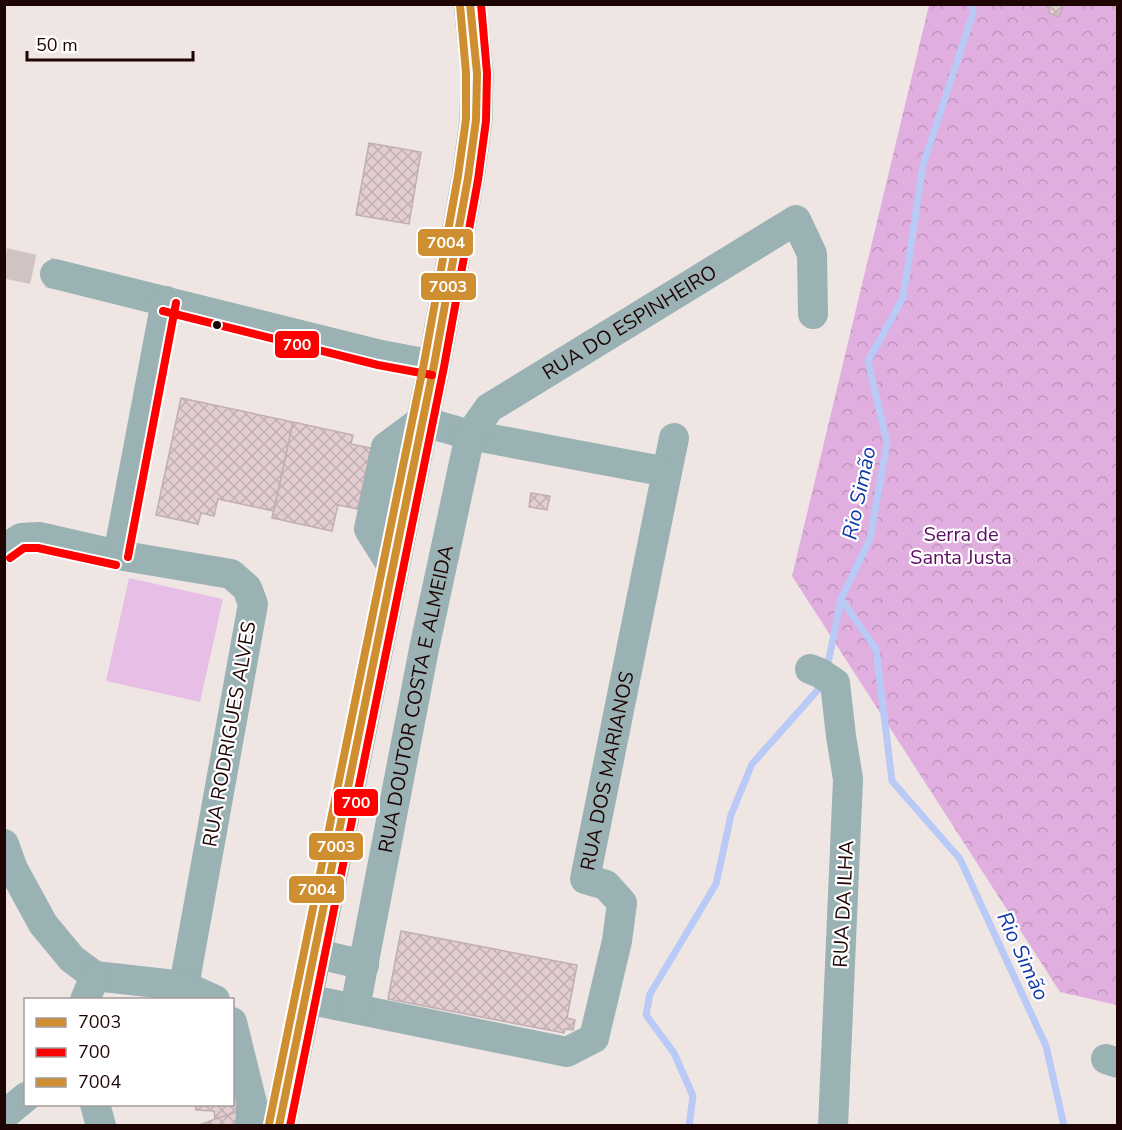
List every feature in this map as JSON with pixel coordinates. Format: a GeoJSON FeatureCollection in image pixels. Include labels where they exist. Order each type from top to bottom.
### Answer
{"type":"FeatureCollection","features":[{"type":"Feature","properties":{"kind":"main road"},"geometry":{"type":"LineString","coordinates":[[279,1125],[434,365],[468,178],[476,120],[477,73],[470,4]]}},
{"type":"Feature","properties":{"kind":"street","name":"RUA DO ESPINHEIRO"},"geometry":{"type":"LineString","coordinates":[[470,435],[489,408],[796,220],[812,254],[813,314]]}},
{"type":"Feature","properties":{"kind":"street"},"geometry":{"type":"LineString","coordinates":[[55,274],[381,355],[434,365]]}},
{"type":"Feature","properties":{"kind":"street"},"geometry":{"type":"LineString","coordinates":[[118,555],[166,301]]}},
{"type":"Feature","properties":{"kind":"street"},"geometry":{"type":"LineString","coordinates":[[422,421],[470,435],[667,472]]}},
{"type":"Feature","properties":{"kind":"street","name":"RUA DOUTOR COSTA E ALMEIDA"},"geometry":{"type":"LineString","coordinates":[[355,1008],[424,649],[470,435]]}},
{"type":"Feature","properties":{"kind":"street","name":"RUA DOS MARIANOS"},"geometry":{"type":"LineString","coordinates":[[306,999],[567,1052],[594,1038],[617,940],[622,903],[606,885],[585,879],[674,438]]}},
{"type":"Feature","properties":{"kind":"street","name":"RUA RODRIGUES ALVES"},"geometry":{"type":"LineString","coordinates":[[4,549],[21,538],[39,537],[118,555],[231,574],[247,588],[253,604],[184,986]]}},
{"type":"Feature","properties":{"kind":"street","name":"RUA DA ILHA"},"geometry":{"type":"LineString","coordinates":[[824,676],[841,736],[848,779],[833,1125]]}},
{"type":"Feature","properties":{"kind":"street"},"geometry":{"type":"LineString","coordinates":[[4,844],[13,869],[43,924],[72,959],[90,988],[184,986],[213,998]]}},
{"type":"Feature","properties":{"kind":"street"},"geometry":{"type":"LineString","coordinates":[[314,953],[364,965]]}},
{"type":"Feature","properties":{"kind":"street"},"geometry":{"type":"LineString","coordinates":[[234,1030],[252,1103],[250,1125]]}},
{"type":"Feature","properties":{"kind":"street"},"geometry":{"type":"LineString","coordinates":[[4,1115],[24,1099]]}},
{"type":"Feature","properties":{"kind":"street"},"geometry":{"type":"LineString","coordinates":[[96,1106],[101,1125]]}},
{"type":"Feature","properties":{"kind":"green space","name":"Serra de Santa Justa"},"geometry":{"type":"Polygon","coordinates":[[[929,5],[1117,5],[1117,1005],[1060,992],[792,576],[929,5]]]}},
{"type":"Feature","properties":{"kind":"shaded area"},"geometry":{"type":"Polygon","coordinates":[[[129,578],[223,599],[200,702],[106,681],[129,578]]]}},
{"type":"Feature","properties":{"kind":"building"},"geometry":{"type":"Polygon","coordinates":[[[1048,4],[1063,4],[1059,17],[1049,13],[1048,4]]]}},
{"type":"Feature","properties":{"kind":"building"},"geometry":{"type":"Polygon","coordinates":[[[369,143],[421,152],[409,224],[356,215],[369,143]]]}},
{"type":"Feature","properties":{"kind":"building"},"geometry":{"type":"Polygon","coordinates":[[[181,398],[293,422],[274,511],[218,499],[214,516],[201,513],[198,524],[156,515],[181,398]]]}},
{"type":"Feature","properties":{"kind":"building"},"geometry":{"type":"Polygon","coordinates":[[[293,422],[353,435],[351,444],[371,448],[358,509],[338,505],[332,531],[272,518],[293,422]]]}},
{"type":"Feature","properties":{"kind":"building"},"geometry":{"type":"Polygon","coordinates":[[[531,493],[550,496],[547,510],[529,507],[531,493]]]}},
{"type":"Feature","properties":{"kind":"building"},"geometry":{"type":"Polygon","coordinates":[[[401,931],[577,965],[567,1018],[575,1020],[573,1030],[565,1029],[564,1033],[388,999],[401,931]]]}},
{"type":"Feature","properties":{"kind":"building"},"geometry":{"type":"Polygon","coordinates":[[[234,1078],[237,1112],[215,1119],[214,1111],[196,1110],[195,1106],[234,1106],[234,1078]]]}},
{"type":"Feature","properties":{"kind":"building"},"geometry":{"type":"Polygon","coordinates":[[[237,1112],[237,1126],[197,1126],[215,1119],[237,1112]]]}},
{"type":"Feature","properties":{"kind":"waterway","name":"Rio Simão"},"geometry":{"type":"LineString","coordinates":[[972,4],[973,13],[923,165],[903,298],[868,361],[887,443],[870,539],[841,599],[876,649],[892,781],[960,859],[1046,1046],[1064,1126]]}},
{"type":"Feature","properties":{"kind":"waterway"},"geometry":{"type":"LineString","coordinates":[[827,669],[841,599]]}},
{"type":"Feature","properties":{"kind":"waterway"},"geometry":{"type":"LineString","coordinates":[[689,1126],[693,1096],[674,1053],[646,1015],[650,994],[716,884],[731,815],[752,764],[824,683]]}},
{"type":"Feature","properties":{"kind":"tunnel"},"geometry":{"type":"LineString","coordinates":[[4,263],[55,274]]}},
{"type":"Feature","properties":{"kind":"transit line","name":"7003"},"geometry":{"type":"LineString","coordinates":[[279,1126],[434,365],[468,178],[476,120],[477,73],[470,4]]}},
{"type":"Feature","properties":{"kind":"transit line","name":"700"},"geometry":{"type":"LineString","coordinates":[[290,1126],[444,367],[478,180],[486,121],[487,73],[481,4]]}},
{"type":"Feature","properties":{"kind":"transit line","name":"7004"},"geometry":{"type":"LineString","coordinates":[[269,1124],[424,363],[458,176],[466,119],[466,73],[460,5]]}},
{"type":"Feature","properties":{"kind":"transit line","name":"700"},"geometry":{"type":"LineString","coordinates":[[128,557],[176,303]]}},
{"type":"Feature","properties":{"kind":"transit line","name":"700"},"geometry":{"type":"LineString","coordinates":[[163,311],[378,365],[432,375]]}},
{"type":"Feature","properties":{"kind":"transit line","name":"700"},"geometry":{"type":"LineString","coordinates":[[10,558],[24,548],[38,548],[116,565]]}}]}
